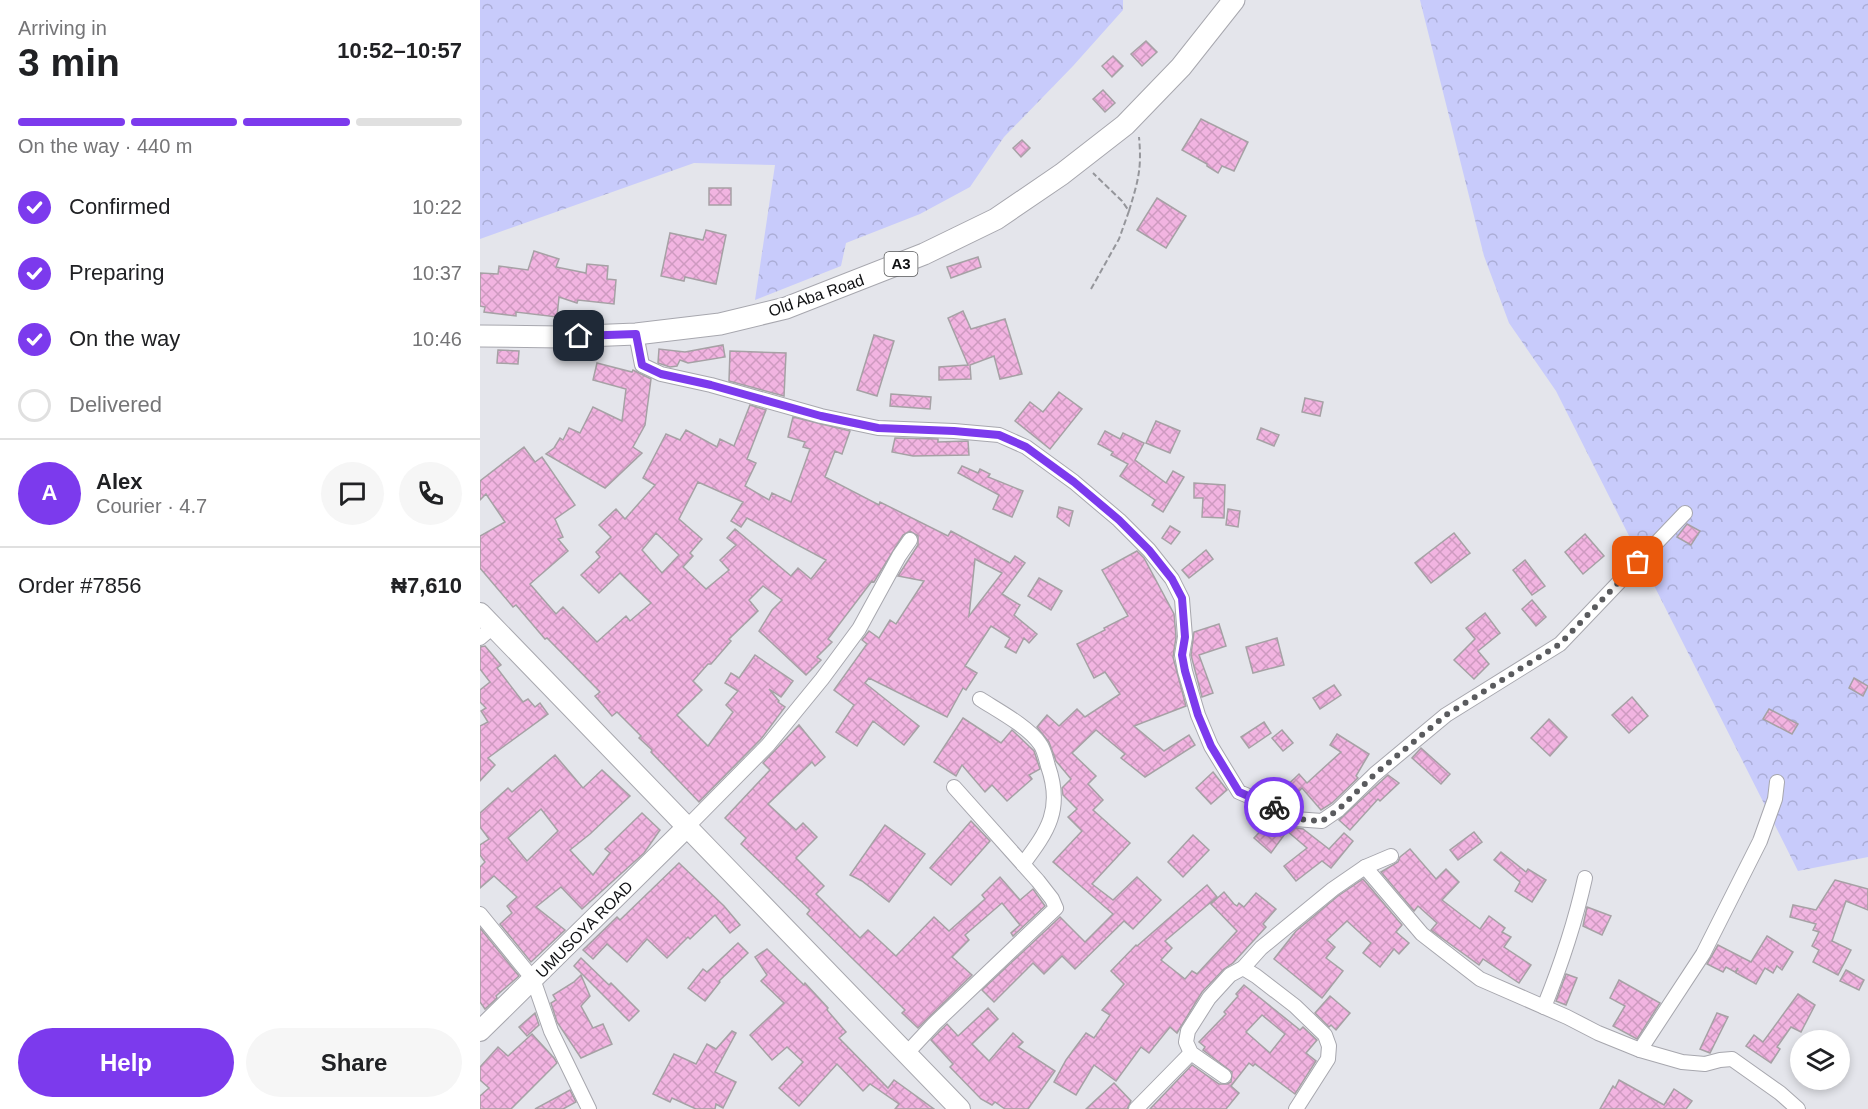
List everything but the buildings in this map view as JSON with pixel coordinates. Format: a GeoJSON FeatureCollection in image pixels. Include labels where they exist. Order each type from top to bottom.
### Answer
{"type":"FeatureCollection","features":[{"type":"Feature","properties":{"kind":"main road","name":"Old Aba Road"},"geometry":{"type":"LineString","coordinates":[[480,336],[561,337],[636,334],[720,324],[786,308],[924,254],[996,219],[1062,174],[1125,125],[1181,67],[1234,0]]}},
{"type":"Feature","properties":{"kind":"main road"},"geometry":{"type":"LineString","coordinates":[[484,626],[688,826],[960,1109]]}},
{"type":"Feature","properties":{"kind":"main road","name":"UMUSOYA ROAD"},"geometry":{"type":"LineString","coordinates":[[480,1031],[688,826]]}},
{"type":"Feature","properties":{"kind":"street"},"geometry":{"type":"LineString","coordinates":[[636,334],[642,365],[661,374],[878,428],[999,435],[1026,447],[1074,482],[1119,520],[1149,550],[1172,579],[1182,598],[1185,637],[1182,655],[1191,694],[1211,746],[1239,792],[1281,810],[1295,819],[1322,821],[1338,810],[1375,774],[1446,715],[1560,644],[1685,513]]}},
{"type":"Feature","properties":{"kind":"street"},"geometry":{"type":"LineString","coordinates":[[688,826],[768,745],[822,679],[859,629],[910,540]]}},
{"type":"Feature","properties":{"kind":"street"},"geometry":{"type":"LineString","coordinates":[[981,699],[1018,723],[1040,744],[1051,775],[1052,818],[1045,836],[1023,864]]}},
{"type":"Feature","properties":{"kind":"street"},"geometry":{"type":"LineString","coordinates":[[1640,1050],[1703,954],[1760,841],[1778,782]]}},
{"type":"Feature","properties":{"kind":"street"},"geometry":{"type":"LineString","coordinates":[[907,1053],[934,1024],[1056,908],[1052,898],[954,787]]}},
{"type":"Feature","properties":{"kind":"street"},"geometry":{"type":"LineString","coordinates":[[1224,1076],[1191,1053],[1186,1042],[1188,1031],[1209,998],[1230,975],[1243,968],[1278,933],[1333,889],[1365,867],[1391,856]]}},
{"type":"Feature","properties":{"kind":"street"},"geometry":{"type":"LineString","coordinates":[[1365,867],[1422,934],[1480,979],[1640,1050],[1682,1062],[1705,1064],[1732,1059],[1780,1093],[1798,1109]]}},
{"type":"Feature","properties":{"kind":"street"},"geometry":{"type":"LineString","coordinates":[[1544,1007],[1564,956],[1585,878]]}},
{"type":"Feature","properties":{"kind":"street"},"geometry":{"type":"LineString","coordinates":[[480,914],[533,979],[551,1030],[589,1109]]}},
{"type":"Feature","properties":{"kind":"street"},"geometry":{"type":"LineString","coordinates":[[1243,968],[1296,1006],[1325,1035],[1329,1047],[1328,1059],[1296,1109]]}},
{"type":"Feature","properties":{"kind":"street"},"geometry":{"type":"LineString","coordinates":[[1136,1109],[1191,1053]]}},
{"type":"Feature","properties":{"kind":"path"},"geometry":{"type":"LineString","coordinates":[[1091,289],[1119,239],[1129,211],[1141,164],[1139,136]]}},
{"type":"Feature","properties":{"kind":"path"},"geometry":{"type":"LineString","coordinates":[[1091,171],[1122,201],[1129,211]]}},
{"type":"Feature","properties":{"kind":"green space"},"geometry":{"type":"Polygon","coordinates":[[[480,0],[1123,0],[1123,10],[1073,66],[1004,137],[970,187],[920,214],[846,243],[841,266],[755,300],[775,165],[694,163],[480,239],[480,0]]]}},
{"type":"Feature","properties":{"kind":"green space"},"geometry":{"type":"Polygon","coordinates":[[[1420,0],[1868,0],[1868,857],[1798,871],[1556,391],[1509,323],[1484,256],[1420,0]]]}},
{"type":"Feature","properties":{"kind":"way so far"},"geometry":{"type":"LineString","coordinates":[[1274,807],[1295,819],[1322,821],[1338,810],[1375,774],[1446,715],[1560,644],[1638,562]]}},
{"type":"Feature","properties":{"kind":"route"},"geometry":{"type":"LineString","coordinates":[[579,336],[636,334],[642,365],[661,374],[711,385],[772,404],[878,428],[999,435],[1026,447],[1074,482],[1119,520],[1149,550],[1172,579],[1182,598],[1185,637],[1182,655],[1185,671],[1198,715],[1211,746],[1239,792],[1274,807]]}}]}
